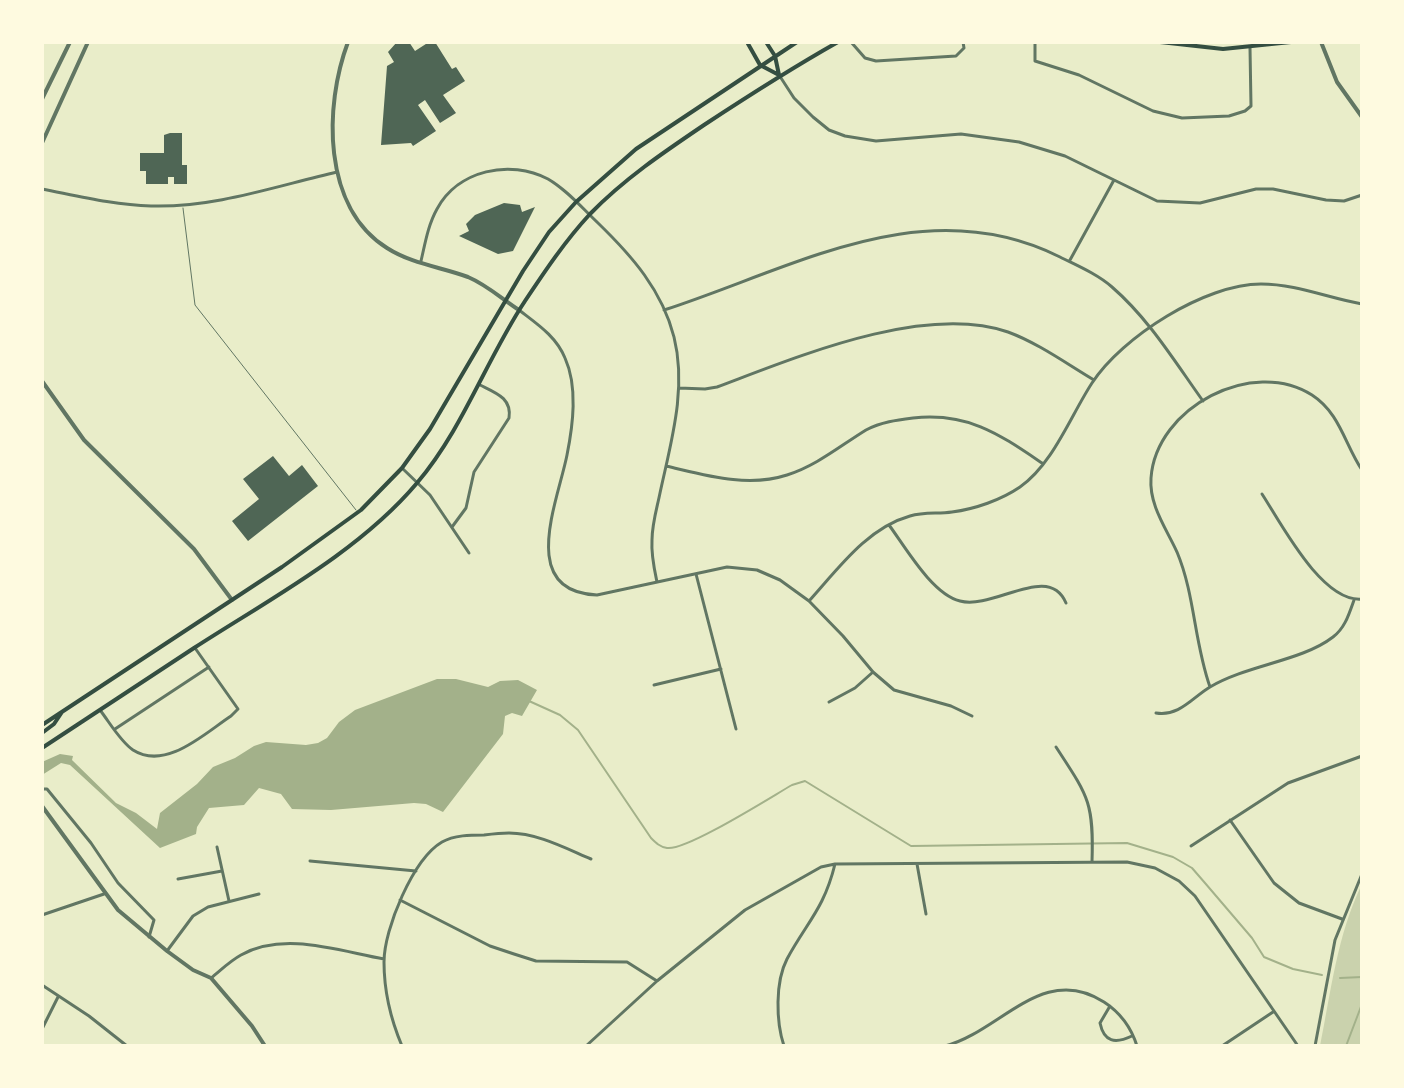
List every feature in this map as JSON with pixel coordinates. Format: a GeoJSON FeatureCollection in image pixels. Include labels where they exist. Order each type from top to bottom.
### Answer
{"type":"FeatureCollection","features":[{"type":"Feature","properties":{"kind":"main road"},"geometry":{"type":"LineString","coordinates":[[747,42],[760,65],[779,75]]}},
{"type":"Feature","properties":{"kind":"main road"},"geometry":{"type":"LineString","coordinates":[[766,42],[775,56],[779,75]]}},
{"type":"Feature","properties":{"kind":"main road"},"geometry":{"type":"LineString","coordinates":[[42,725],[232,600],[358,512],[402,468],[430,429],[505,300],[549,232],[576,202],[636,149],[797,42]]}},
{"type":"Feature","properties":{"kind":"main road"},"geometry":{"type":"LineString","coordinates":[[42,748],[311,573],[369,529],[418,483],[480,385],[519,310],[558,252],[589,215],[650,162],[779,75],[838,42]]}},
{"type":"Feature","properties":{"kind":"main road"},"geometry":{"type":"LineString","coordinates":[[1160,42],[1250,48],[1291,42]]}},
{"type":"Feature","properties":{"kind":"main road"},"geometry":{"type":"LineString","coordinates":[[42,733],[54,724],[64,710]]}},
{"type":"Feature","properties":{"kind":"street"},"geometry":{"type":"LineString","coordinates":[[42,99],[70,42]]}},
{"type":"Feature","properties":{"kind":"street"},"geometry":{"type":"LineString","coordinates":[[42,143],[88,42]]}},
{"type":"Feature","properties":{"kind":"street"},"geometry":{"type":"LineString","coordinates":[[348,42],[336,76],[333,97],[337,172],[348,203],[366,229],[386,247],[420,263],[486,286],[553,337],[566,358],[573,386],[567,453],[550,527],[548,545],[552,570],[568,587],[597,595],[727,567],[744,567],[780,580],[809,601],[873,672],[902,694],[951,706],[972,716]]}},
{"type":"Feature","properties":{"kind":"street"},"geometry":{"type":"LineString","coordinates":[[851,42],[865,58],[876,61],[956,56],[964,48],[963,42]]}},
{"type":"Feature","properties":{"kind":"street"},"geometry":{"type":"LineString","coordinates":[[1035,42],[1035,61],[1079,75],[1153,111],[1182,118],[1229,116],[1251,106],[1250,48]]}},
{"type":"Feature","properties":{"kind":"street"},"geometry":{"type":"LineString","coordinates":[[1321,42],[1337,82],[1362,117]]}},
{"type":"Feature","properties":{"kind":"street"},"geometry":{"type":"LineString","coordinates":[[779,75],[806,111],[829,130],[845,136],[876,141],[952,134],[1008,139],[1052,150],[1157,201],[1200,203],[1256,189],[1344,201],[1362,195]]}},
{"type":"Feature","properties":{"kind":"street"},"geometry":{"type":"LineString","coordinates":[[420,263],[438,206],[457,186],[474,176],[502,169],[525,170],[548,179],[576,202],[640,268],[664,310],[676,347],[679,388],[674,430],[652,538],[657,582]]}},
{"type":"Feature","properties":{"kind":"street"},"geometry":{"type":"LineString","coordinates":[[42,189],[135,206],[182,205],[220,201],[337,172]]}},
{"type":"Feature","properties":{"kind":"street"},"geometry":{"type":"LineString","coordinates":[[1069,261],[1114,180]]}},
{"type":"Feature","properties":{"kind":"street"},"geometry":{"type":"LineString","coordinates":[[664,310],[799,259],[902,234],[936,229],[1000,234],[1041,247],[1094,273],[1113,288],[1151,328],[1203,401]]}},
{"type":"Feature","properties":{"kind":"street"},"geometry":{"type":"LineString","coordinates":[[809,601],[855,550],[889,525],[914,515],[951,512],[992,501],[1020,487],[1042,463],[1071,422],[1105,365],[1151,328],[1197,301],[1261,284],[1304,289],[1362,304]]}},
{"type":"Feature","properties":{"kind":"street"},"geometry":{"type":"LineString","coordinates":[[679,388],[717,387],[816,351],[890,332],[965,322],[1026,340],[1094,380]]}},
{"type":"Feature","properties":{"kind":"street"},"geometry":{"type":"LineString","coordinates":[[1210,687],[1198,647],[1188,583],[1156,510],[1151,482],[1158,453],[1169,431],[1181,417],[1203,401],[1250,381],[1269,380],[1314,396],[1333,415],[1362,470]]}},
{"type":"Feature","properties":{"kind":"street"},"geometry":{"type":"LineString","coordinates":[[42,381],[84,440],[194,549],[232,600]]}},
{"type":"Feature","properties":{"kind":"street"},"geometry":{"type":"LineString","coordinates":[[452,527],[466,508],[474,472],[509,418],[511,408],[507,401],[480,385]]}},
{"type":"Feature","properties":{"kind":"street"},"geometry":{"type":"LineString","coordinates":[[666,466],[728,480],[759,481],[812,465],[884,422],[926,417],[952,418],[983,426],[1042,463]]}},
{"type":"Feature","properties":{"kind":"street"},"geometry":{"type":"LineString","coordinates":[[402,468],[430,495],[469,553]]}},
{"type":"Feature","properties":{"kind":"street"},"geometry":{"type":"LineString","coordinates":[[1262,494],[1318,578],[1354,600],[1362,599]]}},
{"type":"Feature","properties":{"kind":"street"},"geometry":{"type":"LineString","coordinates":[[889,525],[934,585],[959,601],[986,602],[1046,585],[1060,591],[1066,603]]}},
{"type":"Feature","properties":{"kind":"street"},"geometry":{"type":"LineString","coordinates":[[696,574],[736,729]]}},
{"type":"Feature","properties":{"kind":"street"},"geometry":{"type":"LineString","coordinates":[[1156,713],[1178,710],[1210,687],[1262,664],[1315,649],[1344,626],[1354,600]]}},
{"type":"Feature","properties":{"kind":"street"},"geometry":{"type":"LineString","coordinates":[[100,710],[132,749],[149,756],[180,749],[231,716],[238,709],[195,648]]}},
{"type":"Feature","properties":{"kind":"street"},"geometry":{"type":"LineString","coordinates":[[115,729],[210,667]]}},
{"type":"Feature","properties":{"kind":"street"},"geometry":{"type":"LineString","coordinates":[[654,685],[721,669]]}},
{"type":"Feature","properties":{"kind":"street"},"geometry":{"type":"LineString","coordinates":[[829,702],[855,688],[873,672]]}},
{"type":"Feature","properties":{"kind":"street"},"geometry":{"type":"LineString","coordinates":[[1056,747],[1086,796],[1092,812],[1092,862]]}},
{"type":"Feature","properties":{"kind":"street"},"geometry":{"type":"LineString","coordinates":[[1191,846],[1288,783],[1362,756]]}},
{"type":"Feature","properties":{"kind":"street"},"geometry":{"type":"LineString","coordinates":[[42,789],[47,789],[84,835],[122,889],[154,920],[149,937]]}},
{"type":"Feature","properties":{"kind":"street"},"geometry":{"type":"LineString","coordinates":[[42,806],[104,894],[127,919],[193,970],[211,978],[265,1046]]}},
{"type":"Feature","properties":{"kind":"street"},"geometry":{"type":"LineString","coordinates":[[1230,820],[1274,883],[1299,903],[1342,919]]}},
{"type":"Feature","properties":{"kind":"street"},"geometry":{"type":"LineString","coordinates":[[402,1046],[392,1017],[384,959],[400,900],[433,849],[443,841],[511,832],[529,835],[591,859]]}},
{"type":"Feature","properties":{"kind":"street"},"geometry":{"type":"LineString","coordinates":[[217,847],[229,901]]}},
{"type":"Feature","properties":{"kind":"street"},"geometry":{"type":"LineString","coordinates":[[310,861],[416,871]]}},
{"type":"Feature","properties":{"kind":"street"},"geometry":{"type":"LineString","coordinates":[[586,1046],[657,981],[745,910],[821,867],[835,864],[1127,862],[1146,865],[1186,888],[1201,905],[1298,1046]]}},
{"type":"Feature","properties":{"kind":"street"},"geometry":{"type":"LineString","coordinates":[[784,1046],[779,1016],[783,969],[825,899],[835,864]]}},
{"type":"Feature","properties":{"kind":"street"},"geometry":{"type":"LineString","coordinates":[[917,864],[926,914]]}},
{"type":"Feature","properties":{"kind":"street"},"geometry":{"type":"LineString","coordinates":[[178,879],[222,871]]}},
{"type":"Feature","properties":{"kind":"street"},"geometry":{"type":"LineString","coordinates":[[1315,1046],[1333,950],[1342,919],[1362,874]]}},
{"type":"Feature","properties":{"kind":"street"},"geometry":{"type":"LineString","coordinates":[[42,915],[104,894]]}},
{"type":"Feature","properties":{"kind":"street"},"geometry":{"type":"LineString","coordinates":[[167,951],[193,916],[208,907],[259,894]]}},
{"type":"Feature","properties":{"kind":"street"},"geometry":{"type":"LineString","coordinates":[[400,900],[490,946],[536,961],[627,962],[657,981]]}},
{"type":"Feature","properties":{"kind":"street"},"geometry":{"type":"LineString","coordinates":[[211,978],[242,954],[272,944],[299,944],[384,959]]}},
{"type":"Feature","properties":{"kind":"street"},"geometry":{"type":"LineString","coordinates":[[42,985],[127,1046]]}},
{"type":"Feature","properties":{"kind":"street"},"geometry":{"type":"LineString","coordinates":[[945,1046],[962,1044],[1030,999],[1050,991],[1080,991],[1110,1006],[1129,1027],[1137,1046]]}},
{"type":"Feature","properties":{"kind":"street"},"geometry":{"type":"LineString","coordinates":[[42,1029],[58,997]]}},
{"type":"Feature","properties":{"kind":"street"},"geometry":{"type":"LineString","coordinates":[[1110,1006],[1100,1023],[1102,1033],[1109,1041],[1118,1042],[1133,1035]]}},
{"type":"Feature","properties":{"kind":"street"},"geometry":{"type":"LineString","coordinates":[[1222,1046],[1273,1012]]}},
{"type":"Feature","properties":{"kind":"lane"},"geometry":{"type":"LineString","coordinates":[[182,205],[195,305],[358,512]]}},
{"type":"Feature","properties":{"kind":"shaded area"},"geometry":{"type":"Polygon","coordinates":[[[437,679],[456,679],[488,687],[500,681],[518,680],[537,690],[522,716],[512,713],[505,716],[503,734],[443,812],[426,804],[414,803],[331,810],[292,809],[281,794],[259,788],[244,805],[209,808],[196,834],[160,848],[70,765],[61,763],[42,775],[42,762],[60,754],[73,756],[72,760],[116,803],[157,829],[160,813],[213,767],[266,742],[318,743],[355,710],[437,679]]]}},
{"type":"Feature","properties":{"kind":"shaded area"},"geometry":{"type":"Polygon","coordinates":[[[1362,884],[1362,1046],[1320,1046],[1346,923],[1362,884]]]}},
{"type":"Feature","properties":{"kind":"building"},"geometry":{"type":"Polygon","coordinates":[[[397,42],[409,42],[415,51],[429,42],[435,42],[452,69],[456,67],[465,81],[443,95],[456,113],[440,123],[425,100],[418,105],[436,131],[413,146],[411,143],[381,145],[387,66],[394,62],[388,52],[397,42]]]}},
{"type":"Feature","properties":{"kind":"building"},"geometry":{"type":"Polygon","coordinates":[[[182,133],[182,165],[187,165],[187,184],[174,184],[174,177],[168,177],[168,184],[146,184],[146,171],[140,171],[140,153],[164,153],[164,135],[182,133]]]}},
{"type":"Feature","properties":{"kind":"building"},"geometry":{"type":"Polygon","coordinates":[[[504,203],[520,205],[522,212],[535,207],[513,251],[498,254],[459,236],[469,231],[466,224],[475,215],[504,203]]]}},
{"type":"Feature","properties":{"kind":"building"},"geometry":{"type":"Polygon","coordinates":[[[273,456],[289,476],[302,465],[318,486],[248,541],[232,521],[259,499],[243,479],[273,456]]]}},
{"type":"Feature","properties":{"kind":"waterway"},"geometry":{"type":"LineString","coordinates":[[529,701],[560,715],[578,730],[651,838],[662,847],[677,847],[692,841],[792,785],[805,781],[911,846],[1127,843],[1173,857],[1192,868],[1252,938],[1264,957],[1293,969],[1322,975]]}},
{"type":"Feature","properties":{"kind":"waterway"},"geometry":{"type":"LineString","coordinates":[[1340,978],[1362,977]]}},
{"type":"Feature","properties":{"kind":"waterway"},"geometry":{"type":"LineString","coordinates":[[1346,1046],[1362,1004]]}}]}
